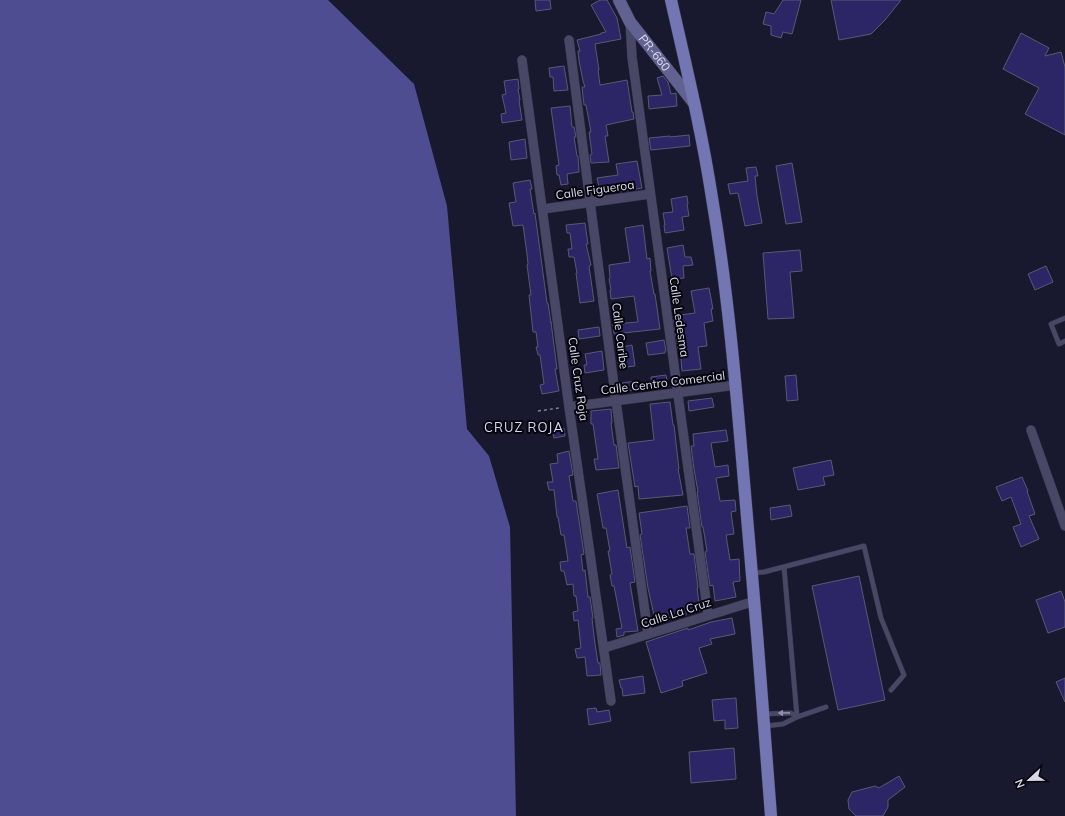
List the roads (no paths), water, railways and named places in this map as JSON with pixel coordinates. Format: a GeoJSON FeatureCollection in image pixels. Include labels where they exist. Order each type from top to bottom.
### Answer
{"type":"FeatureCollection","features":[{"type":"Feature","properties":{"kind":"main road"},"geometry":{"type":"LineString","coordinates":[[671,0],[694,103],[712,198],[725,290],[736,385],[755,601],[771,816]]}},
{"type":"Feature","properties":{"kind":"street","name":"PR-660"},"geometry":{"type":"LineString","coordinates":[[619,0],[630,22],[694,103]]}},
{"type":"Feature","properties":{"kind":"street","name":"Calle Ledesma"},"geometry":{"type":"LineString","coordinates":[[630,22],[632,57],[650,194],[708,615]]}},
{"type":"Feature","properties":{"kind":"street","name":"Calle Caribe"},"geometry":{"type":"LineString","coordinates":[[569,40],[648,634]]}},
{"type":"Feature","properties":{"kind":"street","name":"Calle Cruz Roja"},"geometry":{"type":"LineString","coordinates":[[522,60],[611,701]]}},
{"type":"Feature","properties":{"kind":"street","name":"Calle Figueroa"},"geometry":{"type":"LineString","coordinates":[[543,209],[650,194]]}},
{"type":"Feature","properties":{"kind":"street","name":"Calle Centro Comercial"},"geometry":{"type":"LineString","coordinates":[[569,407],[736,385]]}},
{"type":"Feature","properties":{"kind":"street"},"geometry":{"type":"LineString","coordinates":[[1031,430],[1065,526]]}},
{"type":"Feature","properties":{"kind":"street","name":"Calle La Cruz"},"geometry":{"type":"LineString","coordinates":[[604,648],[755,601]]}},
{"type":"Feature","properties":{"kind":"lane"},"geometry":{"type":"LineString","coordinates":[[1065,318],[1051,324],[1060,344],[1065,341]]}},
{"type":"Feature","properties":{"kind":"lane"},"geometry":{"type":"LineString","coordinates":[[752,573],[764,572],[864,546],[881,618],[904,675],[891,690]]}},
{"type":"Feature","properties":{"kind":"lane"},"geometry":{"type":"LineString","coordinates":[[784,567],[797,717]]}},
{"type":"Feature","properties":{"kind":"lane"},"geometry":{"type":"LineString","coordinates":[[764,726],[783,724],[797,717],[826,708]]}},
{"type":"Feature","properties":{"kind":"lane"},"geometry":{"type":"LineString","coordinates":[[763,714],[791,713],[797,717]]}},
{"type":"Feature","properties":{"kind":"district","name":"CRUZ ROJA"},"geometry":{"type":"Point","coordinates":[524,427]}}]}
